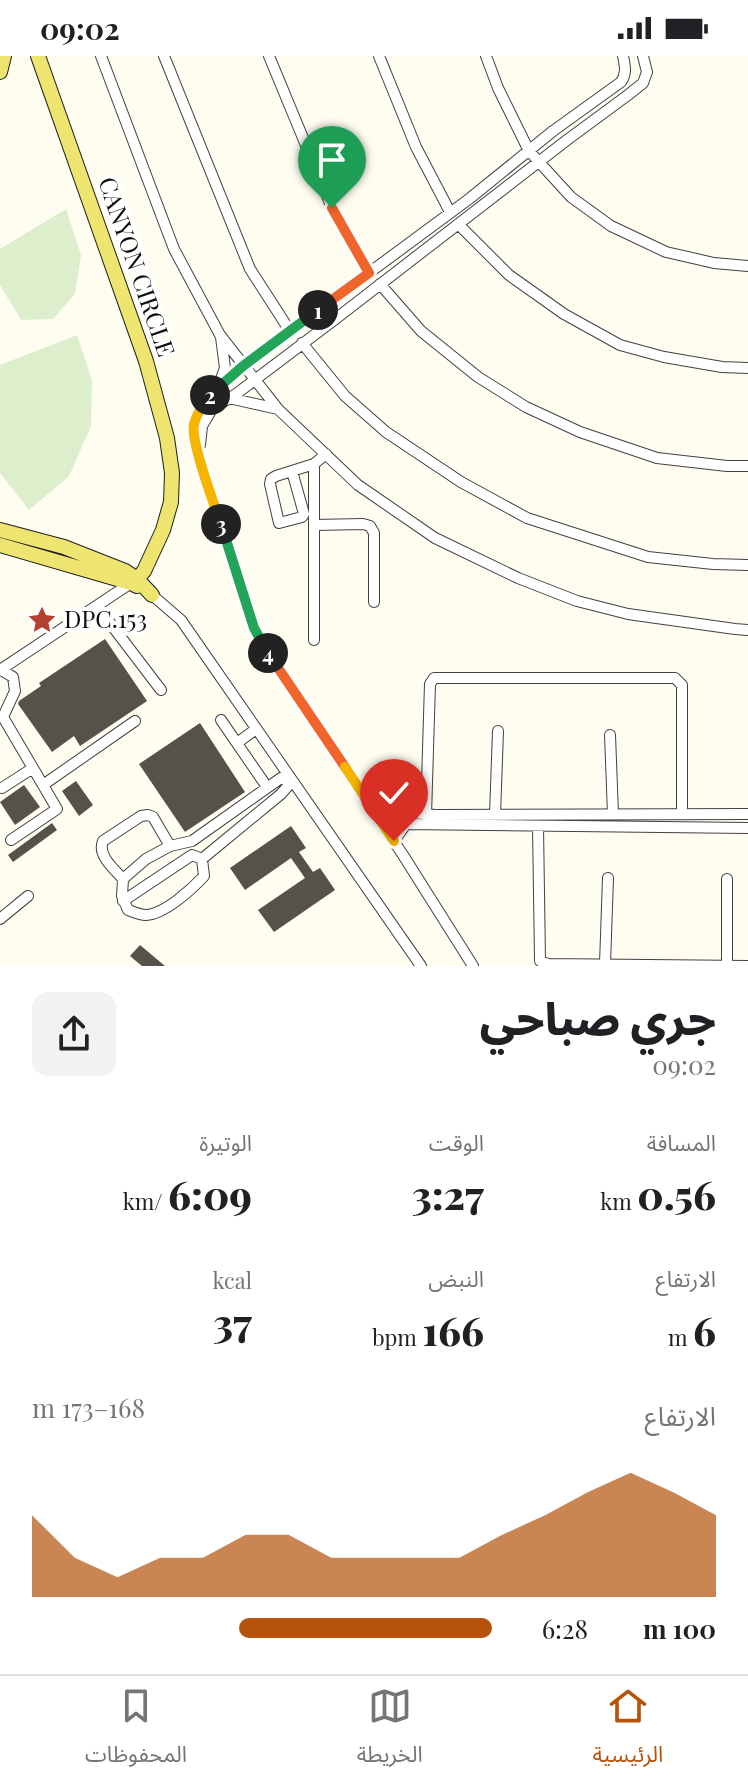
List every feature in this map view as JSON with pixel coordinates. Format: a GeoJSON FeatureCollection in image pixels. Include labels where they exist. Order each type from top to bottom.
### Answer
{"type":"FeatureCollection","features":[{"type":"Feature","properties":{"kind":"main road"},"geometry":{"type":"LineString","coordinates":[[0,72],[4,56]]}},
{"type":"Feature","properties":{"kind":"main road","name":"CANYON CIRCLE"},"geometry":{"type":"LineString","coordinates":[[38,56],[146,361],[167,438],[172,473],[171,502],[163,530],[144,571],[134,581]]}},
{"type":"Feature","properties":{"kind":"main road"},"geometry":{"type":"LineString","coordinates":[[0,530],[64,547],[125,571],[152,595]]}},
{"type":"Feature","properties":{"kind":"main road"},"geometry":{"type":"LineString","coordinates":[[0,545],[134,581]]}},
{"type":"Feature","properties":{"kind":"street"},"geometry":{"type":"LineString","coordinates":[[101,56],[174,249],[220,335],[278,409],[358,485],[435,538],[518,578],[577,601],[628,614],[748,630]]}},
{"type":"Feature","properties":{"kind":"street"},"geometry":{"type":"LineString","coordinates":[[164,56],[250,269],[290,331]]}},
{"type":"Feature","properties":{"kind":"street"},"geometry":{"type":"LineString","coordinates":[[269,56],[332,208],[369,273]]}},
{"type":"Feature","properties":{"kind":"street"},"geometry":{"type":"LineString","coordinates":[[379,56],[416,147],[450,212]]}},
{"type":"Feature","properties":{"kind":"street"},"geometry":{"type":"LineString","coordinates":[[486,56],[529,151],[571,197],[611,226],[666,252],[714,263],[748,266]]}},
{"type":"Feature","properties":{"kind":"street"},"geometry":{"type":"LineString","coordinates":[[212,393],[243,366],[621,82],[626,67],[623,56]]}},
{"type":"Feature","properties":{"kind":"street"},"geometry":{"type":"LineString","coordinates":[[199,459],[202,426],[212,409],[643,83],[647,72],[643,56]]}},
{"type":"Feature","properties":{"kind":"street"},"geometry":{"type":"LineString","coordinates":[[458,224],[509,275],[564,314],[620,345],[722,367],[748,368]]}},
{"type":"Feature","properties":{"kind":"street"},"geometry":{"type":"LineString","coordinates":[[380,284],[421,331],[478,377],[526,407],[580,432],[657,458],[748,466]]}},
{"type":"Feature","properties":{"kind":"street"},"geometry":{"type":"LineString","coordinates":[[220,335],[225,368],[221,382],[201,406],[193,427],[199,459],[254,628],[473,966]]}},
{"type":"Feature","properties":{"kind":"street"},"geometry":{"type":"LineString","coordinates":[[302,343],[345,396],[386,432],[461,482],[527,518],[648,557],[748,565]]}},
{"type":"Feature","properties":{"kind":"street"},"geometry":{"type":"LineString","coordinates":[[229,398],[278,409]]}},
{"type":"Feature","properties":{"kind":"street"},"geometry":{"type":"LineString","coordinates":[[292,471],[304,514],[279,523],[271,479],[276,476],[314,464],[326,454]]}},
{"type":"Feature","properties":{"kind":"street"},"geometry":{"type":"LineString","coordinates":[[314,464],[314,640]]}},
{"type":"Feature","properties":{"kind":"street"},"geometry":{"type":"LineString","coordinates":[[314,525],[370,526],[374,533],[374,602]]}},
{"type":"Feature","properties":{"kind":"street"},"geometry":{"type":"LineString","coordinates":[[11,840],[57,809],[1,717],[15,691],[13,677],[1,670],[134,581]]}},
{"type":"Feature","properties":{"kind":"street"},"geometry":{"type":"LineString","coordinates":[[152,595],[181,620],[287,780],[421,966]]}},
{"type":"Feature","properties":{"kind":"street"},"geometry":{"type":"LineString","coordinates":[[97,606],[161,690]]}},
{"type":"Feature","properties":{"kind":"street"},"geometry":{"type":"LineString","coordinates":[[426,815],[430,684],[434,678],[675,678],[682,685],[682,814]]}},
{"type":"Feature","properties":{"kind":"street"},"geometry":{"type":"LineString","coordinates":[[221,720],[267,787]]}},
{"type":"Feature","properties":{"kind":"street"},"geometry":{"type":"LineString","coordinates":[[43,785],[135,721]]}},
{"type":"Feature","properties":{"kind":"street"},"geometry":{"type":"LineString","coordinates":[[237,743],[256,729]]}},
{"type":"Feature","properties":{"kind":"street"},"geometry":{"type":"LineString","coordinates":[[495,815],[498,731]]}},
{"type":"Feature","properties":{"kind":"street"},"geometry":{"type":"LineString","coordinates":[[610,735],[613,814]]}},
{"type":"Feature","properties":{"kind":"street"},"geometry":{"type":"LineString","coordinates":[[2,788],[33,768]]}},
{"type":"Feature","properties":{"kind":"street"},"geometry":{"type":"LineString","coordinates":[[123,879],[146,859],[170,846],[192,841],[267,787],[287,780]]}},
{"type":"Feature","properties":{"kind":"street"},"geometry":{"type":"LineString","coordinates":[[202,859],[281,794],[287,780]]}},
{"type":"Feature","properties":{"kind":"street"},"geometry":{"type":"LineString","coordinates":[[373,810],[426,815],[748,814]]}},
{"type":"Feature","properties":{"kind":"street"},"geometry":{"type":"LineString","coordinates":[[170,846],[153,817],[148,815],[141,816],[103,841],[100,847],[102,853],[123,879],[123,901],[128,910],[144,916],[160,911],[192,889],[204,876],[202,859]]}},
{"type":"Feature","properties":{"kind":"street"},"geometry":{"type":"LineString","coordinates":[[394,841],[406,824],[748,828]]}},
{"type":"Feature","properties":{"kind":"street"},"geometry":{"type":"LineString","coordinates":[[538,826],[540,961],[548,964],[748,966]]}},
{"type":"Feature","properties":{"kind":"street"},"geometry":{"type":"LineString","coordinates":[[123,901],[192,855],[202,859]]}},
{"type":"Feature","properties":{"kind":"street"},"geometry":{"type":"LineString","coordinates":[[605,964],[608,878]]}},
{"type":"Feature","properties":{"kind":"street"},"geometry":{"type":"LineString","coordinates":[[727,879],[727,966]]}},
{"type":"Feature","properties":{"kind":"street"},"geometry":{"type":"LineString","coordinates":[[0,919],[28,896]]}},
{"type":"Feature","properties":{"kind":"green space"},"geometry":{"type":"Polygon","coordinates":[[[66,209],[81,255],[75,294],[53,319],[21,320],[0,285],[0,249],[66,209]]]}},
{"type":"Feature","properties":{"kind":"green space"},"geometry":{"type":"Polygon","coordinates":[[[77,335],[92,380],[91,426],[69,476],[29,510],[0,473],[0,365],[77,335]]]}},
{"type":"Feature","properties":{"kind":"building"},"geometry":{"type":"Polygon","coordinates":[[[105,639],[147,701],[80,746],[74,736],[52,752],[18,704],[19,701],[41,686],[39,683],[105,639]]]}},
{"type":"Feature","properties":{"kind":"building"},"geometry":{"type":"Polygon","coordinates":[[[200,723],[245,792],[185,832],[139,764],[200,723]]]}},
{"type":"Feature","properties":{"kind":"building"},"geometry":{"type":"Polygon","coordinates":[[[76,781],[93,805],[79,816],[62,791],[76,781]]]}},
{"type":"Feature","properties":{"kind":"building"},"geometry":{"type":"Polygon","coordinates":[[[24,785],[40,807],[15,825],[0,802],[24,785]]]}},
{"type":"Feature","properties":{"kind":"building"},"geometry":{"type":"Polygon","coordinates":[[[52,823],[57,830],[13,862],[8,855],[52,823]]]}},
{"type":"Feature","properties":{"kind":"building"},"geometry":{"type":"Polygon","coordinates":[[[291,826],[306,848],[299,852],[313,872],[320,868],[335,890],[274,932],[258,910],[305,878],[291,858],[245,890],[230,868],[291,826]]]}},
{"type":"Feature","properties":{"kind":"building"},"geometry":{"type":"Polygon","coordinates":[[[140,945],[165,966],[142,966],[130,956],[140,945]]]}},
{"type":"Feature","properties":{"kind":"place","name":"DPC.153"},"geometry":{"type":"Point","coordinates":[42,620]}},
{"type":"Feature","properties":{"kind":"route"},"geometry":{"type":"LineString","coordinates":[[332,208],[369,273],[243,366],[212,393],[201,406],[193,427],[199,459],[254,628],[394,841]]}}]}
